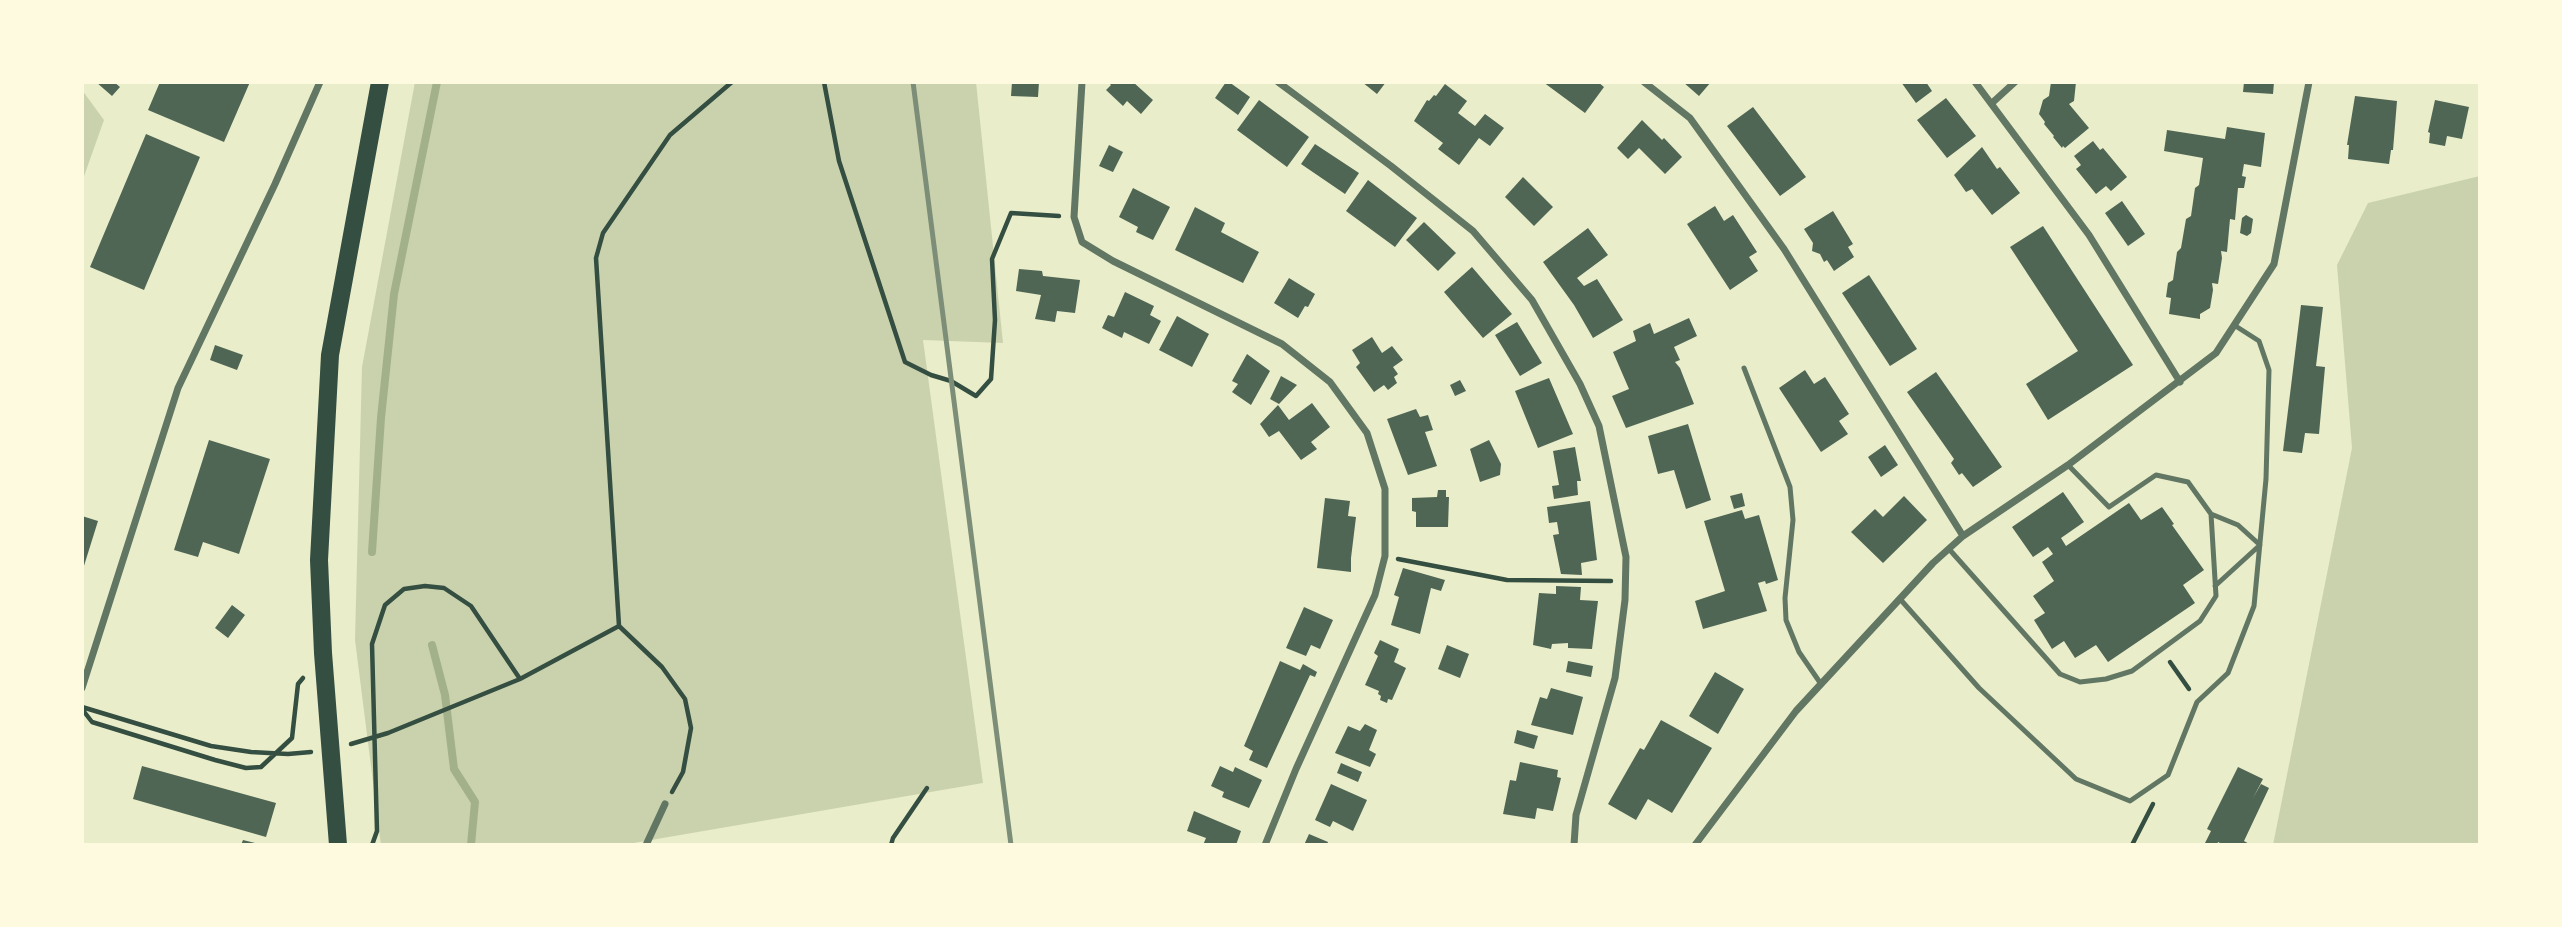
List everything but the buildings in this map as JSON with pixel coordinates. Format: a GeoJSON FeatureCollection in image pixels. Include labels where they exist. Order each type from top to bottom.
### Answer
{"type":"FeatureCollection","features":[{"type":"Feature","properties":{"kind":"main road"},"geometry":{"type":"LineString","coordinates":[[338,845],[323,653],[319,560],[330,355],[380,82]]}},
{"type":"Feature","properties":{"kind":"street"},"geometry":{"type":"LineString","coordinates":[[82,688],[178,388],[275,184],[320,82]]}},
{"type":"Feature","properties":{"kind":"street"},"geometry":{"type":"LineString","coordinates":[[1082,82],[1074,217],[1083,242],[1113,261],[1282,344],[1330,382],[1367,433],[1385,489],[1385,556],[1375,595],[1296,769],[1265,845]]}},
{"type":"Feature","properties":{"kind":"street"},"geometry":{"type":"LineString","coordinates":[[1278,82],[1473,231],[1532,300],[1580,384],[1598,426],[1626,557],[1626,581],[1615,678],[1576,815],[1574,845]]}},
{"type":"Feature","properties":{"kind":"street"},"geometry":{"type":"LineString","coordinates":[[1644,82],[1690,118],[1784,249],[1963,536]]}},
{"type":"Feature","properties":{"kind":"street"},"geometry":{"type":"LineString","coordinates":[[1975,82],[2090,235],[2180,383]]}},
{"type":"Feature","properties":{"kind":"street"},"geometry":{"type":"LineString","coordinates":[[1992,103],[2015,82]]}},
{"type":"Feature","properties":{"kind":"street"},"geometry":{"type":"LineString","coordinates":[[1695,845],[1796,711],[1949,549],[1963,536],[2068,465],[2180,383],[2216,353],[2274,264],[2309,82]]}},
{"type":"Feature","properties":{"kind":"street"},"geometry":{"type":"LineString","coordinates":[[646,845],[665,804]]}},
{"type":"Feature","properties":{"kind":"lane"},"geometry":{"type":"LineString","coordinates":[[1900,598],[1979,688],[2076,779],[2130,801],[2168,775],[2197,702],[2228,673],[2254,606],[2266,479],[2269,370],[2259,341],[2234,325]]}},
{"type":"Feature","properties":{"kind":"lane"},"geometry":{"type":"LineString","coordinates":[[1745,369],[1790,487],[1793,520],[1785,598],[1786,620],[1799,652],[1821,684]]}},
{"type":"Feature","properties":{"kind":"lane"},"geometry":{"type":"LineString","coordinates":[[2068,465],[2109,507],[2156,475],[2188,482],[2211,514],[2238,525],[2260,545]]}},
{"type":"Feature","properties":{"kind":"lane"},"geometry":{"type":"LineString","coordinates":[[1949,549],[2060,674],[2080,682],[2106,679],[2132,671],[2200,621],[2216,596],[2211,514]]}},
{"type":"Feature","properties":{"kind":"lane"},"geometry":{"type":"LineString","coordinates":[[2215,586],[2260,545]]}},
{"type":"Feature","properties":{"kind":"path"},"geometry":{"type":"LineString","coordinates":[[665,804],[683,772],[691,728],[685,699],[663,667],[619,626],[596,258],[603,233],[670,135],[732,82]]}},
{"type":"Feature","properties":{"kind":"path"},"geometry":{"type":"LineString","coordinates":[[824,82],[839,161],[905,362],[951,381],[976,397],[991,379],[995,320],[992,259],[1011,213],[1074,217]]}},
{"type":"Feature","properties":{"kind":"path"},"geometry":{"type":"LineString","coordinates":[[1408,561],[1507,580],[1626,581]]}},
{"type":"Feature","properties":{"kind":"path"},"geometry":{"type":"LineString","coordinates":[[372,845],[377,831],[372,644],[385,605],[404,589],[425,586],[444,588],[471,606],[520,678]]}},
{"type":"Feature","properties":{"kind":"path"},"geometry":{"type":"LineString","coordinates":[[345,746],[388,733],[520,678],[619,626]]}},
{"type":"Feature","properties":{"kind":"path"},"geometry":{"type":"LineString","coordinates":[[2161,650],[2197,702]]}},
{"type":"Feature","properties":{"kind":"path"},"geometry":{"type":"LineString","coordinates":[[82,708],[92,722],[225,763],[246,768],[261,767],[292,738],[298,684],[323,653]]}},
{"type":"Feature","properties":{"kind":"path"},"geometry":{"type":"LineString","coordinates":[[82,708],[211,746],[288,754],[312,751]]}},
{"type":"Feature","properties":{"kind":"path"},"geometry":{"type":"LineString","coordinates":[[2132,845],[2168,775]]}},
{"type":"Feature","properties":{"kind":"path"},"geometry":{"type":"LineString","coordinates":[[891,845],[893,838],[928,788]]}},
{"type":"Feature","properties":{"kind":"green space"},"geometry":{"type":"Polygon","coordinates":[[[415,82],[976,82],[1003,343],[923,340],[983,783],[622,845],[381,845],[355,640],[362,367],[415,82]]]}},
{"type":"Feature","properties":{"kind":"green space"},"geometry":{"type":"Polygon","coordinates":[[[82,90],[104,120],[82,182],[82,90]]]}},
{"type":"Feature","properties":{"kind":"green space"},"geometry":{"type":"Polygon","coordinates":[[[2480,176],[2480,845],[2273,845],[2352,448],[2337,265],[2368,203],[2480,176]]]}},
{"type":"Feature","properties":{"kind":"waterway"},"geometry":{"type":"LineString","coordinates":[[372,552],[381,418],[394,294],[437,82]]}},
{"type":"Feature","properties":{"kind":"waterway"},"geometry":{"type":"LineString","coordinates":[[432,645],[445,695],[454,769],[475,802],[471,845]]}},
{"type":"Feature","properties":{"kind":"railway"},"geometry":{"type":"LineString","coordinates":[[913,82],[1011,845]]}}]}
